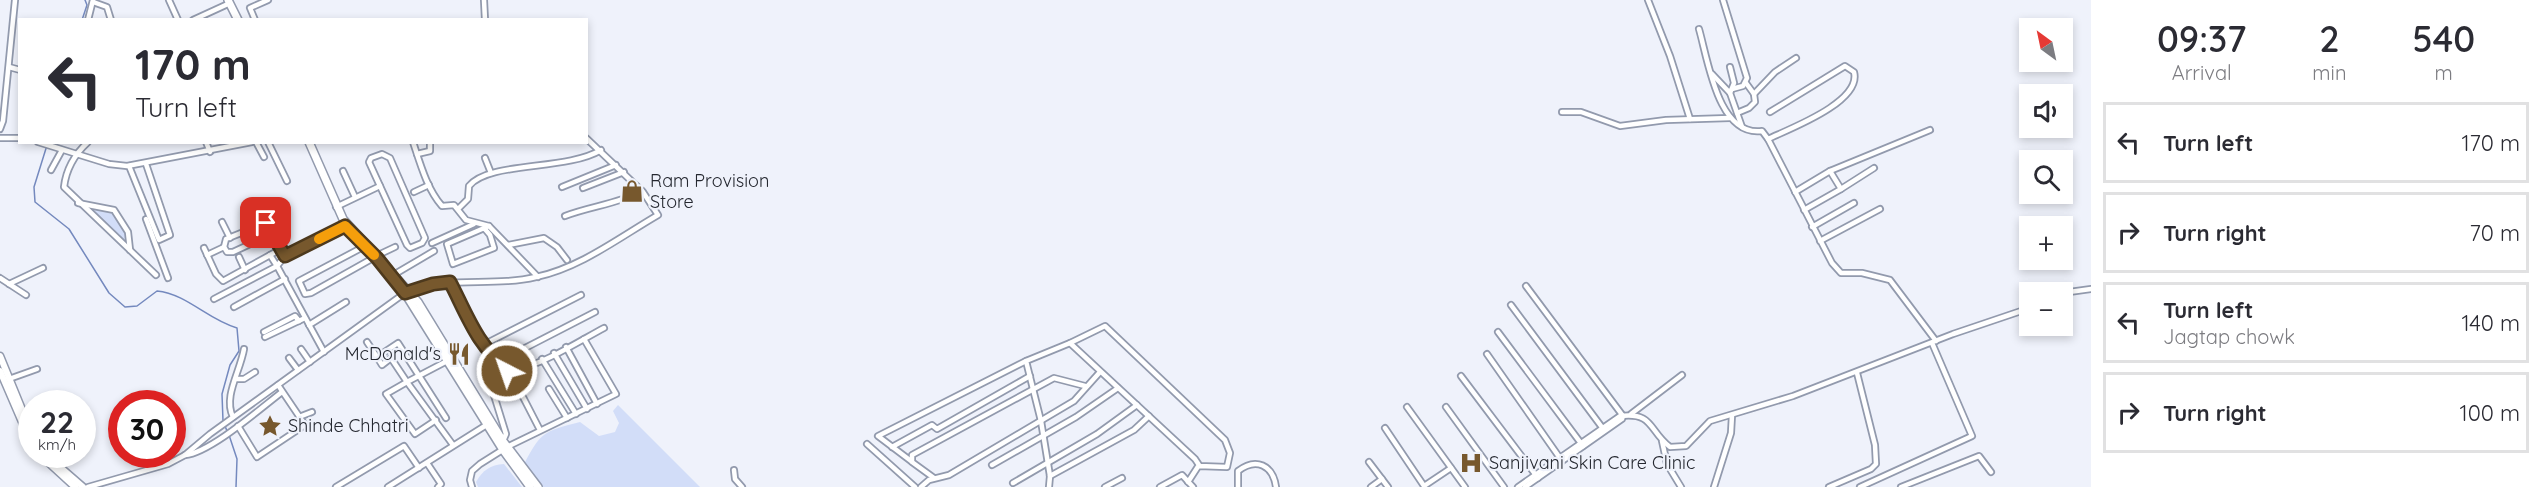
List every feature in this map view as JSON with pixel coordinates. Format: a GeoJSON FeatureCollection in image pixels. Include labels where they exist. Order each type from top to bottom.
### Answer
{"type":"FeatureCollection","features":[{"type":"Feature","properties":{"kind":"main road"},"geometry":{"type":"LineString","coordinates":[[230,1],[239,18]]}},
{"type":"Feature","properties":{"kind":"main road"},"geometry":{"type":"LineString","coordinates":[[309,144],[336,207],[348,225],[394,274],[407,292],[451,358],[489,424],[530,487]]}},
{"type":"Feature","properties":{"kind":"main road"},"geometry":{"type":"LineString","coordinates":[[309,144],[333,210],[345,226],[377,256],[407,292]]}},
{"type":"Feature","properties":{"kind":"main road"},"geometry":{"type":"LineString","coordinates":[[504,446],[538,487]]}},
{"type":"Feature","properties":{"kind":"street"},"geometry":{"type":"LineString","coordinates":[[0,129],[15,0]]}},
{"type":"Feature","properties":{"kind":"street"},"geometry":{"type":"LineString","coordinates":[[169,0],[177,18]]}},
{"type":"Feature","properties":{"kind":"street"},"geometry":{"type":"LineString","coordinates":[[254,18],[250,8],[268,0]]}},
{"type":"Feature","properties":{"kind":"street"},"geometry":{"type":"LineString","coordinates":[[484,0],[485,18]]}},
{"type":"Feature","properties":{"kind":"street"},"geometry":{"type":"LineString","coordinates":[[1648,0],[1670,56],[1690,119]]}},
{"type":"Feature","properties":{"kind":"street"},"geometry":{"type":"LineString","coordinates":[[1723,0],[1747,78],[1746,83],[1754,94]]}},
{"type":"Feature","properties":{"kind":"street"},"geometry":{"type":"LineString","coordinates":[[89,18],[93,1],[107,7],[110,18]]}},
{"type":"Feature","properties":{"kind":"street"},"geometry":{"type":"LineString","coordinates":[[198,18],[230,1]]}},
{"type":"Feature","properties":{"kind":"street"},"geometry":{"type":"LineString","coordinates":[[1700,29],[1719,100],[1730,118],[1755,133],[1762,131],[1768,139],[1820,242],[1841,273],[1862,273],[1890,280],[1934,342],[1972,436],[1860,487]]}},
{"type":"Feature","properties":{"kind":"street"},"geometry":{"type":"LineString","coordinates":[[1737,113],[1753,105],[1754,94],[1775,72],[1796,58]]}},
{"type":"Feature","properties":{"kind":"street"},"geometry":{"type":"LineString","coordinates":[[1768,139],[1833,108],[1848,92],[1855,79],[1854,72],[1845,66],[1770,112]]}},
{"type":"Feature","properties":{"kind":"street"},"geometry":{"type":"LineString","coordinates":[[9,67],[18,69]]}},
{"type":"Feature","properties":{"kind":"street"},"geometry":{"type":"LineString","coordinates":[[1730,68],[1734,83],[1731,91]]}},
{"type":"Feature","properties":{"kind":"street"},"geometry":{"type":"LineString","coordinates":[[1712,74],[1731,91],[1742,127]]}},
{"type":"Feature","properties":{"kind":"street"},"geometry":{"type":"LineString","coordinates":[[1731,91],[1746,83]]}},
{"type":"Feature","properties":{"kind":"street"},"geometry":{"type":"LineString","coordinates":[[1562,112],[1581,112],[1620,126],[1690,119],[1730,118]]}},
{"type":"Feature","properties":{"kind":"street"},"geometry":{"type":"LineString","coordinates":[[1795,192],[1830,171],[1930,130]]}},
{"type":"Feature","properties":{"kind":"street"},"geometry":{"type":"LineString","coordinates":[[0,138],[18,138]]}},
{"type":"Feature","properties":{"kind":"street"},"geometry":{"type":"LineString","coordinates":[[186,454],[210,434],[407,292],[450,282],[511,281],[538,277],[573,263],[658,215],[642,191],[588,140]]}},
{"type":"Feature","properties":{"kind":"street"},"geometry":{"type":"LineString","coordinates":[[45,144],[109,164],[128,166],[237,145]]}},
{"type":"Feature","properties":{"kind":"street"},"geometry":{"type":"LineString","coordinates":[[86,144],[77,153],[65,178],[64,187],[78,203],[156,275]]}},
{"type":"Feature","properties":{"kind":"street"},"geometry":{"type":"LineString","coordinates":[[207,144],[210,152]]}},
{"type":"Feature","properties":{"kind":"street"},"geometry":{"type":"LineString","coordinates":[[255,144],[264,157]]}},
{"type":"Feature","properties":{"kind":"street"},"geometry":{"type":"LineString","coordinates":[[269,144],[287,181]]}},
{"type":"Feature","properties":{"kind":"street"},"geometry":{"type":"LineString","coordinates":[[414,144],[429,185],[442,206],[454,205],[459,208],[466,220],[487,227],[508,244],[538,277]]}},
{"type":"Feature","properties":{"kind":"street"},"geometry":{"type":"LineString","coordinates":[[417,154],[430,151],[430,144]]}},
{"type":"Feature","properties":{"kind":"street"},"geometry":{"type":"LineString","coordinates":[[51,170],[61,149]]}},
{"type":"Feature","properties":{"kind":"street"},"geometry":{"type":"LineString","coordinates":[[459,208],[468,199],[469,186],[475,179],[491,173],[564,164],[601,150]]}},
{"type":"Feature","properties":{"kind":"street"},"geometry":{"type":"LineString","coordinates":[[382,154],[390,158],[425,238],[422,243],[408,247],[380,186],[369,162],[371,158],[382,154]]}},
{"type":"Feature","properties":{"kind":"street"},"geometry":{"type":"LineString","coordinates":[[485,158],[491,173]]}},
{"type":"Feature","properties":{"kind":"street"},"geometry":{"type":"LineString","coordinates":[[128,166],[159,240],[170,235],[146,164]]}},
{"type":"Feature","properties":{"kind":"street"},"geometry":{"type":"LineString","coordinates":[[562,187],[616,165]]}},
{"type":"Feature","properties":{"kind":"street"},"geometry":{"type":"LineString","coordinates":[[128,166],[168,278]]}},
{"type":"Feature","properties":{"kind":"street"},"geometry":{"type":"LineString","coordinates":[[1804,210],[1874,168]]}},
{"type":"Feature","properties":{"kind":"street"},"geometry":{"type":"LineString","coordinates":[[343,171],[355,197]]}},
{"type":"Feature","properties":{"kind":"street"},"geometry":{"type":"LineString","coordinates":[[1830,171],[1841,189]]}},
{"type":"Feature","properties":{"kind":"street"},"geometry":{"type":"LineString","coordinates":[[583,188],[624,172]]}},
{"type":"Feature","properties":{"kind":"street"},"geometry":{"type":"LineString","coordinates":[[414,192],[429,185]]}},
{"type":"Feature","properties":{"kind":"street"},"geometry":{"type":"LineString","coordinates":[[336,207],[380,186]]}},
{"type":"Feature","properties":{"kind":"street"},"geometry":{"type":"LineString","coordinates":[[565,216],[587,207],[615,202],[642,191]]}},
{"type":"Feature","properties":{"kind":"street"},"geometry":{"type":"LineString","coordinates":[[78,203],[114,210],[128,232],[130,250]]}},
{"type":"Feature","properties":{"kind":"street"},"geometry":{"type":"LineString","coordinates":[[1812,226],[1854,203]]}},
{"type":"Feature","properties":{"kind":"street"},"geometry":{"type":"LineString","coordinates":[[1820,242],[1880,209]]}},
{"type":"Feature","properties":{"kind":"street"},"geometry":{"type":"LineString","coordinates":[[222,222],[230,238]]}},
{"type":"Feature","properties":{"kind":"street"},"geometry":{"type":"LineString","coordinates":[[274,233],[233,252],[227,252],[224,247],[224,242],[230,238],[263,224],[269,225],[274,233],[285,256]]}},
{"type":"Feature","properties":{"kind":"street"},"geometry":{"type":"LineString","coordinates":[[432,243],[474,224]]}},
{"type":"Feature","properties":{"kind":"street"},"geometry":{"type":"LineString","coordinates":[[214,299],[278,265],[285,256],[345,226]]}},
{"type":"Feature","properties":{"kind":"street"},"geometry":{"type":"LineString","coordinates":[[487,227],[494,248],[453,264],[447,244],[487,227]]}},
{"type":"Feature","properties":{"kind":"street"},"geometry":{"type":"LineString","coordinates":[[508,244],[544,238],[558,246],[567,260]]}},
{"type":"Feature","properties":{"kind":"street"},"geometry":{"type":"LineString","coordinates":[[365,246],[299,280],[304,294],[311,293],[395,247]]}},
{"type":"Feature","properties":{"kind":"street"},"geometry":{"type":"LineString","coordinates":[[207,255],[224,247]]}},
{"type":"Feature","properties":{"kind":"street"},"geometry":{"type":"LineString","coordinates":[[204,248],[216,274],[223,281],[281,249]]}},
{"type":"Feature","properties":{"kind":"street"},"geometry":{"type":"LineString","coordinates":[[394,274],[434,251]]}},
{"type":"Feature","properties":{"kind":"street"},"geometry":{"type":"LineString","coordinates":[[270,255],[278,265],[302,319],[309,326],[324,352]]}},
{"type":"Feature","properties":{"kind":"street"},"geometry":{"type":"LineString","coordinates":[[239,257],[245,270]]}},
{"type":"Feature","properties":{"kind":"street"},"geometry":{"type":"LineString","coordinates":[[9,284],[43,268]]}},
{"type":"Feature","properties":{"kind":"street"},"geometry":{"type":"LineString","coordinates":[[0,278],[26,295]]}},
{"type":"Feature","properties":{"kind":"street"},"geometry":{"type":"LineString","coordinates":[[234,307],[285,279]]}},
{"type":"Feature","properties":{"kind":"street"},"geometry":{"type":"LineString","coordinates":[[450,282],[485,344],[507,366],[522,368],[604,328]]}},
{"type":"Feature","properties":{"kind":"street"},"geometry":{"type":"LineString","coordinates":[[1527,286],[1623,416]]}},
{"type":"Feature","properties":{"kind":"street"},"geometry":{"type":"LineString","coordinates":[[2073,292],[2091,290]]}},
{"type":"Feature","properties":{"kind":"street"},"geometry":{"type":"LineString","coordinates":[[485,344],[581,295]]}},
{"type":"Feature","properties":{"kind":"street"},"geometry":{"type":"LineString","coordinates":[[309,326],[346,302]]}},
{"type":"Feature","properties":{"kind":"street"},"geometry":{"type":"LineString","coordinates":[[1511,305],[1604,429]]}},
{"type":"Feature","properties":{"kind":"street"},"geometry":{"type":"LineString","coordinates":[[500,361],[595,312]]}},
{"type":"Feature","properties":{"kind":"street"},"geometry":{"type":"LineString","coordinates":[[1630,414],[1642,416],[1670,447],[1686,446],[1710,421],[1752,411],[2019,312]]}},
{"type":"Feature","properties":{"kind":"street"},"geometry":{"type":"LineString","coordinates":[[264,334],[302,319]]}},
{"type":"Feature","properties":{"kind":"street"},"geometry":{"type":"LineString","coordinates":[[934,478],[878,436],[1026,362],[1105,326],[1225,440],[1230,453],[1227,467],[1198,466]]}},
{"type":"Feature","properties":{"kind":"street"},"geometry":{"type":"LineString","coordinates":[[1498,332],[1582,445]]}},
{"type":"Feature","properties":{"kind":"street"},"geometry":{"type":"LineString","coordinates":[[472,487],[470,480],[472,471],[504,446],[616,394],[584,339]]}},
{"type":"Feature","properties":{"kind":"street"},"geometry":{"type":"LineString","coordinates":[[367,342],[382,365],[391,358],[453,446]]}},
{"type":"Feature","properties":{"kind":"street"},"geometry":{"type":"LineString","coordinates":[[377,357],[398,343],[446,418]]}},
{"type":"Feature","properties":{"kind":"street"},"geometry":{"type":"LineString","coordinates":[[1070,343],[1195,459],[1198,466]]}},
{"type":"Feature","properties":{"kind":"street"},"geometry":{"type":"LineString","coordinates":[[566,347],[597,404]]}},
{"type":"Feature","properties":{"kind":"street"},"geometry":{"type":"LineString","coordinates":[[301,349],[310,362]]}},
{"type":"Feature","properties":{"kind":"street"},"geometry":{"type":"LineString","coordinates":[[231,419],[228,400],[244,350]]}},
{"type":"Feature","properties":{"kind":"street"},"geometry":{"type":"LineString","coordinates":[[554,353],[587,409]]}},
{"type":"Feature","properties":{"kind":"street"},"geometry":{"type":"LineString","coordinates":[[1487,354],[1561,459]]}},
{"type":"Feature","properties":{"kind":"street"},"geometry":{"type":"LineString","coordinates":[[0,356],[18,401]]}},
{"type":"Feature","properties":{"kind":"street"},"geometry":{"type":"LineString","coordinates":[[289,358],[298,370]]}},
{"type":"Feature","properties":{"kind":"street"},"geometry":{"type":"LineString","coordinates":[[436,420],[415,434],[386,394],[451,358]]}},
{"type":"Feature","properties":{"kind":"street"},"geometry":{"type":"LineString","coordinates":[[542,359],[576,414]]}},
{"type":"Feature","properties":{"kind":"street"},"geometry":{"type":"LineString","coordinates":[[1026,362],[1041,421],[1050,476],[1049,487]]}},
{"type":"Feature","properties":{"kind":"street"},"geometry":{"type":"LineString","coordinates":[[507,366],[507,371],[540,430]]}},
{"type":"Feature","properties":{"kind":"street"},"geometry":{"type":"LineString","coordinates":[[9,380],[37,369]]}},
{"type":"Feature","properties":{"kind":"street"},"geometry":{"type":"LineString","coordinates":[[0,371],[18,413]]}},
{"type":"Feature","properties":{"kind":"street"},"geometry":{"type":"LineString","coordinates":[[236,379],[244,378],[255,372]]}},
{"type":"Feature","properties":{"kind":"street"},"geometry":{"type":"LineString","coordinates":[[921,487],[934,478],[949,475],[1074,401],[1085,386],[1100,372]]}},
{"type":"Feature","properties":{"kind":"street"},"geometry":{"type":"LineString","coordinates":[[1857,373],[1875,445],[1876,464],[1882,477]]}},
{"type":"Feature","properties":{"kind":"street"},"geometry":{"type":"LineString","coordinates":[[1518,487],[1622,419],[1623,416],[1630,414],[1682,375]]}},
{"type":"Feature","properties":{"kind":"street"},"geometry":{"type":"LineString","coordinates":[[892,447],[932,425],[938,429],[1030,376]]}},
{"type":"Feature","properties":{"kind":"street"},"geometry":{"type":"LineString","coordinates":[[1461,376],[1536,477]]}},
{"type":"Feature","properties":{"kind":"street"},"geometry":{"type":"LineString","coordinates":[[912,462],[912,456],[1057,378],[1085,386]]}},
{"type":"Feature","properties":{"kind":"street"},"geometry":{"type":"LineString","coordinates":[[254,465],[257,457],[305,425],[278,385]]}},
{"type":"Feature","properties":{"kind":"street"},"geometry":{"type":"LineString","coordinates":[[992,465],[1118,388]]}},
{"type":"Feature","properties":{"kind":"street"},"geometry":{"type":"LineString","coordinates":[[549,389],[567,418]]}},
{"type":"Feature","properties":{"kind":"street"},"geometry":{"type":"LineString","coordinates":[[186,455],[194,454],[238,426],[282,392]]}},
{"type":"Feature","properties":{"kind":"street"},"geometry":{"type":"LineString","coordinates":[[493,392],[506,434],[504,446]]}},
{"type":"Feature","properties":{"kind":"street"},"geometry":{"type":"LineString","coordinates":[[1013,483],[1097,434],[1137,405]]}},
{"type":"Feature","properties":{"kind":"street"},"geometry":{"type":"LineString","coordinates":[[1407,407],[1465,487]]}},
{"type":"Feature","properties":{"kind":"street"},"geometry":{"type":"LineString","coordinates":[[1446,407],[1504,487]]}},
{"type":"Feature","properties":{"kind":"street"},"geometry":{"type":"LineString","coordinates":[[299,417],[312,412]]}},
{"type":"Feature","properties":{"kind":"street"},"geometry":{"type":"LineString","coordinates":[[1714,487],[1731,433],[1733,414]]}},
{"type":"Feature","properties":{"kind":"street"},"geometry":{"type":"LineString","coordinates":[[1050,476],[1134,430],[1149,416]]}},
{"type":"Feature","properties":{"kind":"street"},"geometry":{"type":"LineString","coordinates":[[388,487],[489,424]]}},
{"type":"Feature","properties":{"kind":"street"},"geometry":{"type":"LineString","coordinates":[[238,426],[257,457]]}},
{"type":"Feature","properties":{"kind":"street"},"geometry":{"type":"LineString","coordinates":[[1384,428],[1424,486],[1451,468]]}},
{"type":"Feature","properties":{"kind":"street"},"geometry":{"type":"LineString","coordinates":[[1660,435],[1667,464],[1681,487]]}},
{"type":"Feature","properties":{"kind":"street"},"geometry":{"type":"LineString","coordinates":[[867,444],[915,487]]}},
{"type":"Feature","properties":{"kind":"street"},"geometry":{"type":"LineString","coordinates":[[336,487],[404,446],[419,468]]}},
{"type":"Feature","properties":{"kind":"street"},"geometry":{"type":"LineString","coordinates":[[1901,487],[1976,457],[1982,458],[1991,472]]}},
{"type":"Feature","properties":{"kind":"street"},"geometry":{"type":"LineString","coordinates":[[427,462],[441,484],[438,487]]}},
{"type":"Feature","properties":{"kind":"street"},"geometry":{"type":"LineString","coordinates":[[1370,462],[1388,487]]}},
{"type":"Feature","properties":{"kind":"street"},"geometry":{"type":"LineString","coordinates":[[1829,487],[1871,469],[1876,464]]}},
{"type":"Feature","properties":{"kind":"street"},"geometry":{"type":"LineString","coordinates":[[1238,487],[1238,471],[1257,465],[1268,467],[1273,472],[1276,487]]}},
{"type":"Feature","properties":{"kind":"street"},"geometry":{"type":"LineString","coordinates":[[1188,482],[1198,466]]}},
{"type":"Feature","properties":{"kind":"street"},"geometry":{"type":"LineString","coordinates":[[54,468],[75,487]]}},
{"type":"Feature","properties":{"kind":"street"},"geometry":{"type":"LineString","coordinates":[[61,468],[83,487]]}},
{"type":"Feature","properties":{"kind":"street"},"geometry":{"type":"LineString","coordinates":[[88,487],[155,468]]}},
{"type":"Feature","properties":{"kind":"street"},"geometry":{"type":"LineString","coordinates":[[734,470],[735,478],[742,487]]}},
{"type":"Feature","properties":{"kind":"street"},"geometry":{"type":"LineString","coordinates":[[1160,487],[1182,475],[1193,487]]}},
{"type":"Feature","properties":{"kind":"street"},"geometry":{"type":"LineString","coordinates":[[1526,487],[1536,477]]}},
{"type":"Feature","properties":{"kind":"street"},"geometry":{"type":"LineString","coordinates":[[1105,487],[1122,478]]}},
{"type":"Feature","properties":{"kind":"street"},"geometry":{"type":"LineString","coordinates":[[1371,487],[1382,479]]}},
{"type":"Feature","properties":{"kind":"street"},"geometry":{"type":"LineString","coordinates":[[102,487],[113,481]]}},
{"type":"Feature","properties":{"kind":"shaded area"},"geometry":{"type":"Polygon","coordinates":[[[92,210],[115,211],[127,236],[126,243],[92,210]]]}},
{"type":"Feature","properties":{"kind":"shaded area"},"geometry":{"type":"Polygon","coordinates":[[[618,405],[700,487],[540,487],[523,466],[539,440],[550,431],[580,422],[599,436],[615,432],[619,423],[613,411],[618,405]]]}},
{"type":"Feature","properties":{"kind":"shaded area"},"geometry":{"type":"Polygon","coordinates":[[[504,464],[522,487],[478,487],[476,482],[484,471],[504,464]]]}},
{"type":"Feature","properties":{"kind":"waterway"},"geometry":{"type":"LineString","coordinates":[[83,18],[87,5],[85,0]]}},
{"type":"Feature","properties":{"kind":"waterway"},"geometry":{"type":"LineString","coordinates":[[47,144],[34,187],[35,202],[69,229],[109,293],[125,307],[137,306],[157,291],[168,293],[237,328],[239,351],[230,365],[222,394],[223,421],[227,431]]}},
{"type":"Feature","properties":{"kind":"waterway"},"geometry":{"type":"LineString","coordinates":[[229,435],[237,459],[236,487]]}},
{"type":"Feature","properties":{"kind":"slow traffic"},"geometry":{"type":"LineString","coordinates":[[319,239],[345,226],[374,255]]}},
{"type":"Feature","properties":{"kind":"place","name":"Ram Provision Store"},"geometry":{"type":"Point","coordinates":[632,191]}},
{"type":"Feature","properties":{"kind":"place","name":"McDonald's"},"geometry":{"type":"Point","coordinates":[459,354]}},
{"type":"Feature","properties":{"kind":"place","name":"Shinde Chhatri"},"geometry":{"type":"Point","coordinates":[270,426]}},
{"type":"Feature","properties":{"kind":"place","name":"Sanjivani Skin Care Clinic"},"geometry":{"type":"Point","coordinates":[1471,463]}},
{"type":"Feature","properties":{"kind":"route"},"geometry":{"type":"LineString","coordinates":[[266,223],[274,233],[285,256],[345,226],[377,258],[405,293],[433,284],[450,282],[480,336],[496,358],[507,366],[507,371]]}}]}
